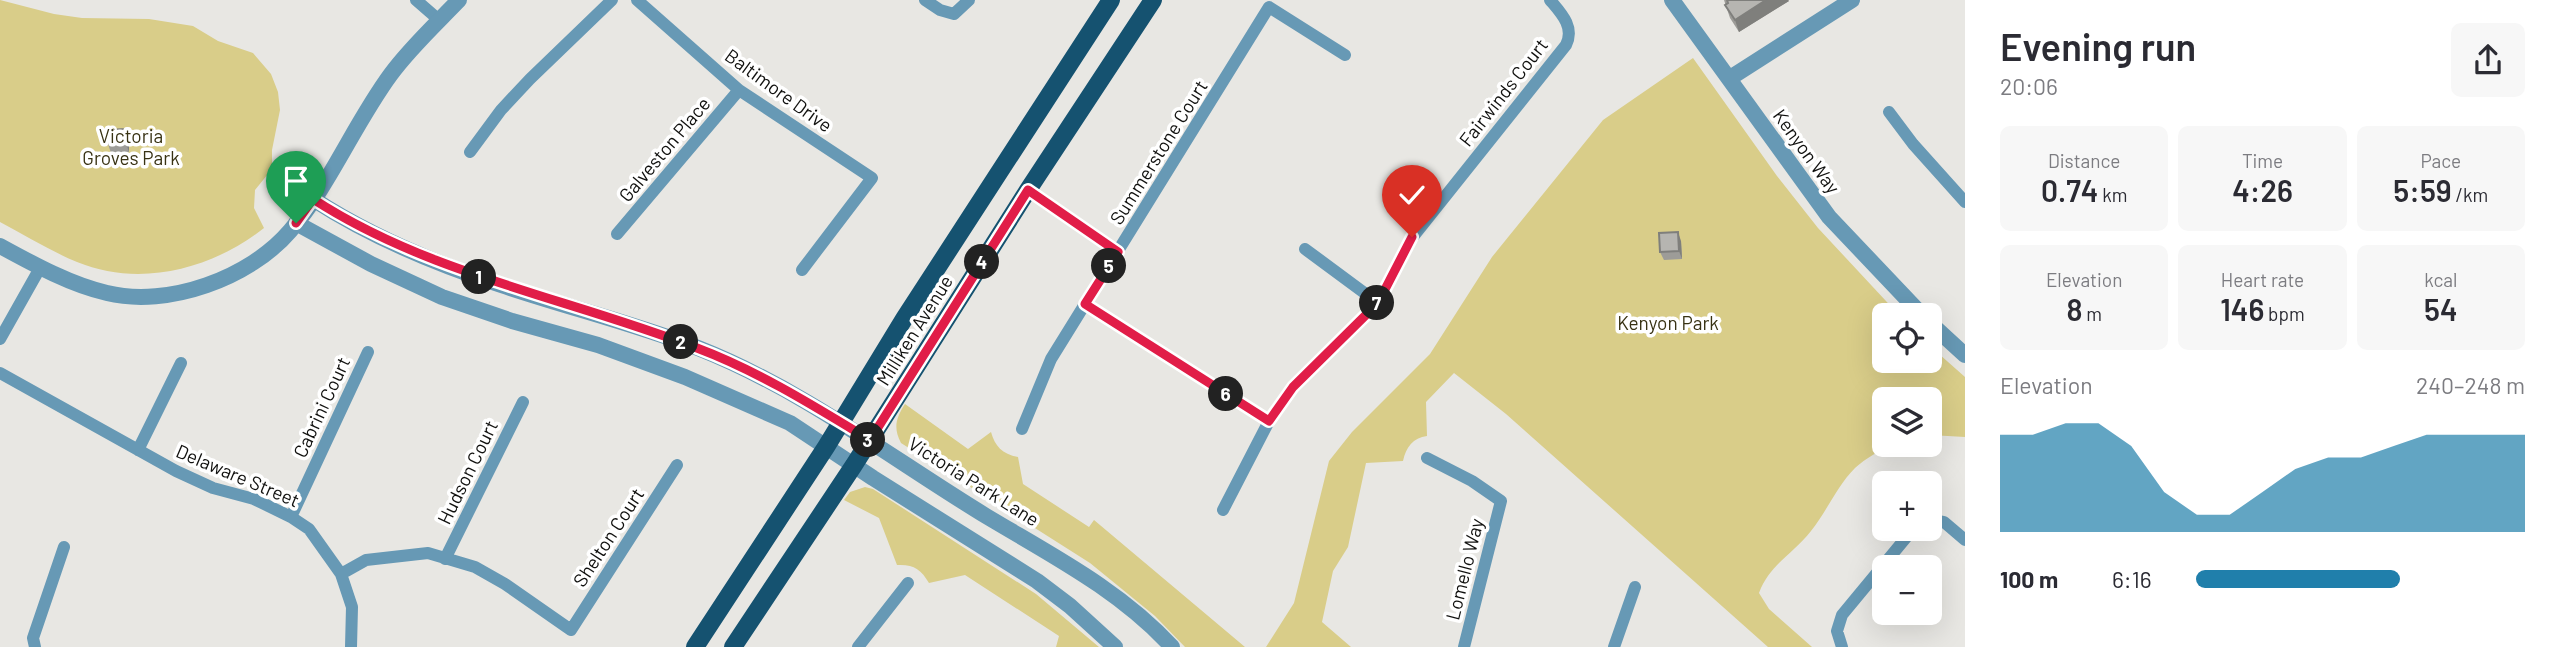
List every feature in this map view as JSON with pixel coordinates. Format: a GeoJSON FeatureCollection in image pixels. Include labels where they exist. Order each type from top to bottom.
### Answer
{"type":"FeatureCollection","features":[{"type":"Feature","properties":{"kind":"main road","name":"Milliken Avenue"},"geometry":{"type":"LineString","coordinates":[[695,647],[1111,0]]}},
{"type":"Feature","properties":{"kind":"main road","name":"Milliken Avenue"},"geometry":{"type":"LineString","coordinates":[[733,647],[854,465],[1028,190],[1153,0]]}},
{"type":"Feature","properties":{"kind":"street"},"geometry":{"type":"LineString","coordinates":[[416,0],[439,20]]}},
{"type":"Feature","properties":{"kind":"street"},"geometry":{"type":"LineString","coordinates":[[0,246],[40,268],[108,294],[156,297],[195,290],[246,267],[278,244],[296,223],[392,73],[459,0]]}},
{"type":"Feature","properties":{"kind":"street"},"geometry":{"type":"LineString","coordinates":[[470,152],[501,110],[612,0]]}},
{"type":"Feature","properties":{"kind":"street","name":"Baltimore Drive"},"geometry":{"type":"LineString","coordinates":[[637,0],[739,89],[872,178],[802,270]]}},
{"type":"Feature","properties":{"kind":"street"},"geometry":{"type":"LineString","coordinates":[[925,0],[940,10],[954,14],[969,0]]}},
{"type":"Feature","properties":{"kind":"street","name":"Fairwinds Court"},"geometry":{"type":"LineString","coordinates":[[1223,510],[1269,421],[1293,387],[1378,303],[1412,237],[1570,36],[1564,16],[1550,0]]}},
{"type":"Feature","properties":{"kind":"street","name":"Kenyon Way"},"geometry":{"type":"LineString","coordinates":[[1672,0],[1829,217],[1911,303]]}},
{"type":"Feature","properties":{"kind":"street"},"geometry":{"type":"LineString","coordinates":[[1730,78],[1852,0]]}},
{"type":"Feature","properties":{"kind":"street","name":"Summerstone Court"},"geometry":{"type":"LineString","coordinates":[[1022,429],[1051,359],[1269,7],[1345,55]]}},
{"type":"Feature","properties":{"kind":"street","name":"Galveston Place"},"geometry":{"type":"LineString","coordinates":[[617,234],[739,89]]}},
{"type":"Feature","properties":{"kind":"street"},"geometry":{"type":"LineString","coordinates":[[1889,112],[1913,145],[1965,202]]}},
{"type":"Feature","properties":{"kind":"street"},"geometry":{"type":"LineString","coordinates":[[1028,190],[1118,252]]}},
{"type":"Feature","properties":{"kind":"street","name":"Victoria Park Lane"},"geometry":{"type":"LineString","coordinates":[[313,199],[386,239],[501,285],[602,314],[699,348],[792,393],[870,440],[987,517],[1071,565],[1121,601],[1171,647]]}},
{"type":"Feature","properties":{"kind":"street"},"geometry":{"type":"LineString","coordinates":[[296,223],[371,264],[442,297],[512,321],[598,345],[685,377],[790,423],[1037,581],[1115,647]]}},
{"type":"Feature","properties":{"kind":"street"},"geometry":{"type":"LineString","coordinates":[[1304,249],[1378,303]]}},
{"type":"Feature","properties":{"kind":"street"},"geometry":{"type":"LineString","coordinates":[[0,339],[40,268]]}},
{"type":"Feature","properties":{"kind":"street"},"geometry":{"type":"LineString","coordinates":[[1085,304],[1269,421]]}},
{"type":"Feature","properties":{"kind":"street"},"geometry":{"type":"LineString","coordinates":[[1942,334],[1965,355]]}},
{"type":"Feature","properties":{"kind":"street","name":"Cabrini Court"},"geometry":{"type":"LineString","coordinates":[[292,517],[368,352]]}},
{"type":"Feature","properties":{"kind":"street"},"geometry":{"type":"LineString","coordinates":[[138,450],[181,363]]}},
{"type":"Feature","properties":{"kind":"street","name":"Delaware Street"},"geometry":{"type":"LineString","coordinates":[[0,373],[201,482],[254,499],[292,517],[309,529],[341,574],[352,607],[351,647]]}},
{"type":"Feature","properties":{"kind":"street","name":"Hudson Court"},"geometry":{"type":"LineString","coordinates":[[445,559],[523,402]]}},
{"type":"Feature","properties":{"kind":"street","name":"Lomello Way"},"geometry":{"type":"LineString","coordinates":[[1427,458],[1472,481],[1501,500],[1464,647]]}},
{"type":"Feature","properties":{"kind":"street","name":"Shelton Court"},"geometry":{"type":"LineString","coordinates":[[445,559],[485,572],[571,629],[677,464]]}},
{"type":"Feature","properties":{"kind":"street"},"geometry":{"type":"LineString","coordinates":[[1942,522],[1965,540]]}},
{"type":"Feature","properties":{"kind":"street"},"geometry":{"type":"LineString","coordinates":[[1842,647],[1837,631],[1843,615],[1903,541]]}},
{"type":"Feature","properties":{"kind":"street"},"geometry":{"type":"LineString","coordinates":[[35,647],[33,638],[64,547]]}},
{"type":"Feature","properties":{"kind":"street"},"geometry":{"type":"LineString","coordinates":[[341,574],[366,560],[428,554],[445,559]]}},
{"type":"Feature","properties":{"kind":"street"},"geometry":{"type":"LineString","coordinates":[[858,647],[908,583]]}},
{"type":"Feature","properties":{"kind":"street"},"geometry":{"type":"LineString","coordinates":[[1614,647],[1635,587]]}},
{"type":"Feature","properties":{"kind":"green space","name":"Victoria Groves Park"},"geometry":{"type":"Polygon","coordinates":[[[0,0],[82,18],[149,19],[193,26],[218,41],[253,53],[271,74],[278,92],[280,110],[272,150],[272,169],[255,190],[254,208],[264,228],[244,242],[199,264],[175,270],[125,273],[101,270],[77,262],[0,222],[0,0]]]}},
{"type":"Feature","properties":{"kind":"green space","name":"Kenyon Park"},"geometry":{"type":"Polygon","coordinates":[[[1693,58],[1777,176],[1818,228],[1888,303],[1872,303],[1872,373],[1942,373],[1942,357],[1965,377],[1965,437],[1942,436],[1942,387],[1872,387],[1872,455],[1849,475],[1811,531],[1769,574],[1759,593],[1769,609],[1812,647],[1768,647],[1506,414],[1454,373],[1426,402],[1427,436],[1411,444],[1403,461],[1366,463],[1348,547],[1333,571],[1322,622],[1351,647],[1266,647],[1294,603],[1329,461],[1352,432],[1430,354],[1492,257],[1603,120],[1693,58]]]}},
{"type":"Feature","properties":{"kind":"green space"},"geometry":{"type":"Polygon","coordinates":[[[905,404],[968,449],[991,432],[1000,449],[1018,457],[1023,484],[1089,527],[1094,520],[1245,647],[1185,647],[1155,616],[1090,563],[901,443],[897,423],[905,404]]]}},
{"type":"Feature","properties":{"kind":"green space"},"geometry":{"type":"Polygon","coordinates":[[[865,487],[873,489],[1036,594],[1099,647],[1056,647],[1059,636],[965,575],[929,583],[916,568],[897,565],[879,518],[844,500],[850,492],[865,487]]]}},
{"type":"Feature","properties":{"kind":"building"},"geometry":{"type":"Polygon","coordinates":[[[1727,0],[1766,0],[1735,20],[1725,5],[1727,0]]]}},
{"type":"Feature","properties":{"kind":"building"},"geometry":{"type":"Polygon","coordinates":[[[126,129],[126,143],[108,144],[107,130],[126,129]]]}},
{"type":"Feature","properties":{"kind":"building"},"geometry":{"type":"Polygon","coordinates":[[[1678,232],[1679,251],[1660,252],[1659,233],[1678,232]]]}},
{"type":"Feature","properties":{"kind":"route"},"geometry":{"type":"LineString","coordinates":[[296,223],[313,199],[410,250],[501,285],[602,314],[699,348],[792,393],[870,440],[1028,190],[1118,252],[1085,304],[1269,421],[1293,387],[1378,303],[1412,237]]}}]}
